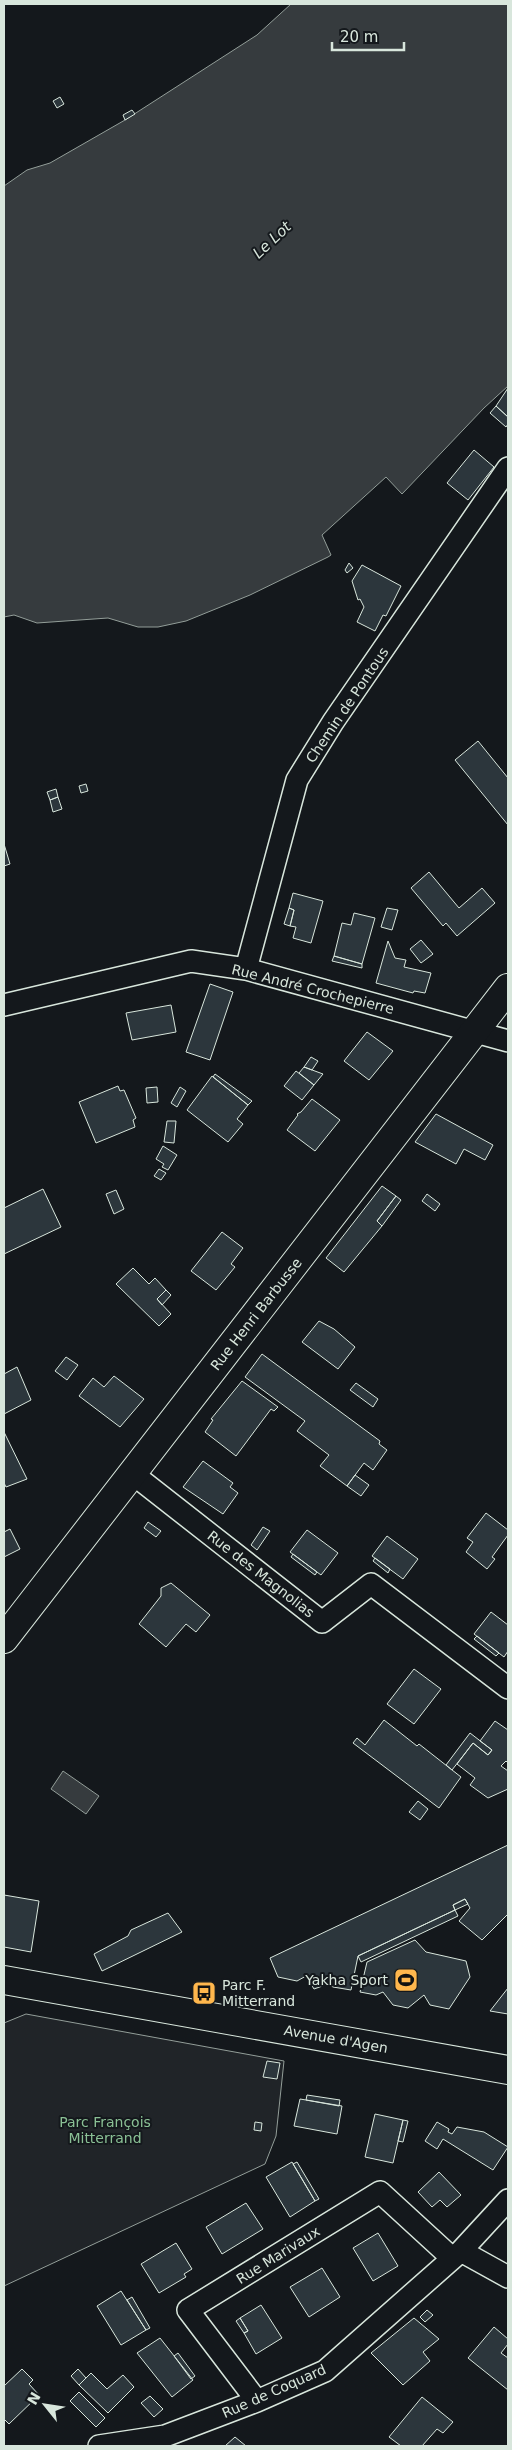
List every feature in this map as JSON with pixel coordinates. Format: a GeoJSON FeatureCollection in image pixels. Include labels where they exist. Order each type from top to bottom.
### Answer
{"type":"FeatureCollection","features":[{"type":"Feature","properties":{"kind":"main road","name":"Rue Henri Barbusse"},"geometry":{"type":"LineString","coordinates":[[4,1639],[508,988]]}},
{"type":"Feature","properties":{"kind":"main road","name":"Avenue d'Agen"},"geometry":{"type":"LineString","coordinates":[[4,1980],[508,2070]]}},
{"type":"Feature","properties":{"kind":"street","name":"Chemin de Pontous"},"geometry":{"type":"LineString","coordinates":[[246,969],[298,780],[333,722],[508,468]]}},
{"type":"Feature","properties":{"kind":"street","name":"Rue André Crochepierre"},"geometry":{"type":"LineString","coordinates":[[4,1005],[191,961],[246,969],[508,1041]]}},
{"type":"Feature","properties":{"kind":"street","name":"Rue des Magnolias"},"geometry":{"type":"LineString","coordinates":[[133,1474],[322,1622],[371,1584],[508,1688]]}},
{"type":"Feature","properties":{"kind":"street","name":"Rue Marivaux"},"geometry":{"type":"LineString","coordinates":[[257,2401],[188,2310],[380,2192],[457,2254]]}},
{"type":"Feature","properties":{"kind":"street","name":"Rue de Coquard"},"geometry":{"type":"LineString","coordinates":[[99,2446],[167,2441],[324,2371],[457,2254],[508,2200]]}},
{"type":"Feature","properties":{"kind":"street"},"geometry":{"type":"LineString","coordinates":[[457,2254],[508,2277]]}},
{"type":"Feature","properties":{"kind":"green space","name":"Parc François Mitterrand"},"geometry":{"type":"Polygon","coordinates":[[[26,2014],[284,2061],[276,2136],[265,2164],[4,2286],[4,2023],[26,2014]]]}},
{"type":"Feature","properties":{"kind":"water","name":"Le Lot"},"geometry":{"type":"Polygon","coordinates":[[[291,4],[508,4],[508,386],[484,408],[402,494],[386,477],[322,535],[331,555],[250,595],[186,621],[158,627],[138,627],[108,618],[37,623],[14,615],[4,617],[4,186],[27,170],[50,163],[125,120],[257,35],[291,4]]]}},
{"type":"Feature","properties":{"kind":"water"},"geometry":{"type":"Polygon","coordinates":[[[63,1771],[99,1796],[86,1814],[51,1789],[63,1771]]]}},
{"type":"Feature","properties":{"kind":"building"},"geometry":{"type":"Polygon","coordinates":[[[60,97],[64,104],[57,108],[53,101],[60,97]]]}},
{"type":"Feature","properties":{"kind":"building"},"geometry":{"type":"Polygon","coordinates":[[[132,110],[135,114],[125,120],[123,115],[132,110]]]}},
{"type":"Feature","properties":{"kind":"building"},"geometry":{"type":"Polygon","coordinates":[[[508,388],[508,417],[496,406],[508,388]]]}},
{"type":"Feature","properties":{"kind":"building"},"geometry":{"type":"Polygon","coordinates":[[[496,406],[508,417],[506,427],[490,413],[496,406]]]}},
{"type":"Feature","properties":{"kind":"building"},"geometry":{"type":"Polygon","coordinates":[[[474,450],[494,467],[468,500],[447,483],[474,450]]]}},
{"type":"Feature","properties":{"kind":"building"},"geometry":{"type":"Polygon","coordinates":[[[349,563],[353,568],[347,573],[345,570],[349,563]]]}},
{"type":"Feature","properties":{"kind":"building"},"geometry":{"type":"Polygon","coordinates":[[[362,565],[401,586],[386,616],[383,615],[375,631],[357,622],[364,607],[360,599],[358,600],[352,581],[362,565]]]}},
{"type":"Feature","properties":{"kind":"building"},"geometry":{"type":"Polygon","coordinates":[[[478,741],[508,778],[508,825],[455,760],[478,741]]]}},
{"type":"Feature","properties":{"kind":"building"},"geometry":{"type":"Polygon","coordinates":[[[86,784],[88,791],[81,793],[79,786],[86,784]]]}},
{"type":"Feature","properties":{"kind":"building"},"geometry":{"type":"Polygon","coordinates":[[[56,789],[58,797],[50,800],[47,792],[56,789]]]}},
{"type":"Feature","properties":{"kind":"building"},"geometry":{"type":"Polygon","coordinates":[[[58,797],[62,809],[53,812],[50,800],[58,797]]]}},
{"type":"Feature","properties":{"kind":"building"},"geometry":{"type":"Polygon","coordinates":[[[4,844],[10,864],[4,866],[4,844]]]}},
{"type":"Feature","properties":{"kind":"building"},"geometry":{"type":"Polygon","coordinates":[[[429,872],[459,908],[482,888],[495,903],[457,936],[446,923],[443,926],[411,888],[429,872]]]}},
{"type":"Feature","properties":{"kind":"building"},"geometry":{"type":"Polygon","coordinates":[[[293,893],[323,901],[311,943],[293,938],[296,927],[290,926],[294,910],[289,908],[293,893]]]}},
{"type":"Feature","properties":{"kind":"building"},"geometry":{"type":"Polygon","coordinates":[[[289,908],[294,910],[290,926],[284,924],[289,908]]]}},
{"type":"Feature","properties":{"kind":"building"},"geometry":{"type":"Polygon","coordinates":[[[387,908],[398,910],[392,930],[381,927],[387,908]]]}},
{"type":"Feature","properties":{"kind":"building"},"geometry":{"type":"Polygon","coordinates":[[[354,913],[375,918],[362,964],[334,956],[342,923],[351,925],[354,913]]]}},
{"type":"Feature","properties":{"kind":"building"},"geometry":{"type":"Polygon","coordinates":[[[421,940],[433,954],[421,963],[410,949],[421,940]]]}},
{"type":"Feature","properties":{"kind":"building"},"geometry":{"type":"Polygon","coordinates":[[[388,941],[395,958],[406,960],[404,967],[431,973],[425,993],[414,991],[413,993],[376,983],[388,941]]]}},
{"type":"Feature","properties":{"kind":"building"},"geometry":{"type":"Polygon","coordinates":[[[334,956],[362,964],[362,968],[332,961],[334,956]]]}},
{"type":"Feature","properties":{"kind":"building"},"geometry":{"type":"Polygon","coordinates":[[[210,984],[233,992],[210,1060],[186,1052],[210,984]]]}},
{"type":"Feature","properties":{"kind":"building"},"geometry":{"type":"Polygon","coordinates":[[[171,1005],[176,1032],[132,1040],[126,1013],[171,1005]]]}},
{"type":"Feature","properties":{"kind":"building"},"geometry":{"type":"Polygon","coordinates":[[[367,1032],[393,1051],[369,1080],[344,1061],[367,1032]]]}},
{"type":"Feature","properties":{"kind":"building"},"geometry":{"type":"Polygon","coordinates":[[[311,1057],[318,1061],[312,1070],[304,1067],[311,1057]]]}},
{"type":"Feature","properties":{"kind":"building"},"geometry":{"type":"Polygon","coordinates":[[[304,1067],[323,1074],[314,1085],[299,1073],[304,1067]]]}},
{"type":"Feature","properties":{"kind":"building"},"geometry":{"type":"Polygon","coordinates":[[[296,1071],[314,1085],[302,1100],[284,1086],[296,1071]]]}},
{"type":"Feature","properties":{"kind":"building"},"geometry":{"type":"Polygon","coordinates":[[[215,1074],[252,1101],[248,1105],[213,1077],[215,1074]]]}},
{"type":"Feature","properties":{"kind":"building"},"geometry":{"type":"Polygon","coordinates":[[[212,1076],[248,1105],[237,1119],[243,1124],[228,1142],[187,1110],[212,1076]]]}},
{"type":"Feature","properties":{"kind":"building"},"geometry":{"type":"Polygon","coordinates":[[[118,1086],[120,1091],[124,1090],[136,1118],[133,1120],[135,1127],[96,1143],[79,1102],[118,1086]]]}},
{"type":"Feature","properties":{"kind":"building"},"geometry":{"type":"Polygon","coordinates":[[[157,1087],[158,1102],[147,1103],[146,1088],[157,1087]]]}},
{"type":"Feature","properties":{"kind":"building"},"geometry":{"type":"Polygon","coordinates":[[[180,1087],[186,1091],[177,1107],[171,1103],[180,1087]]]}},
{"type":"Feature","properties":{"kind":"building"},"geometry":{"type":"Polygon","coordinates":[[[312,1099],[340,1120],[315,1151],[287,1130],[297,1114],[312,1099]]]}},
{"type":"Feature","properties":{"kind":"building"},"geometry":{"type":"Polygon","coordinates":[[[436,1114],[493,1145],[485,1160],[464,1149],[456,1164],[415,1142],[436,1114]]]}},
{"type":"Feature","properties":{"kind":"building"},"geometry":{"type":"Polygon","coordinates":[[[167,1121],[176,1121],[174,1143],[164,1142],[167,1121]]]}},
{"type":"Feature","properties":{"kind":"building"},"geometry":{"type":"Polygon","coordinates":[[[163,1146],[177,1155],[168,1170],[162,1167],[164,1164],[156,1159],[163,1146]]]}},
{"type":"Feature","properties":{"kind":"building"},"geometry":{"type":"Polygon","coordinates":[[[159,1169],[166,1173],[161,1180],[154,1176],[159,1169]]]}},
{"type":"Feature","properties":{"kind":"building"},"geometry":{"type":"Polygon","coordinates":[[[382,1186],[396,1196],[377,1221],[382,1226],[344,1272],[326,1258],[382,1186]]]}},
{"type":"Feature","properties":{"kind":"building"},"geometry":{"type":"Polygon","coordinates":[[[43,1189],[61,1227],[4,1254],[4,1208],[43,1189]]]}},
{"type":"Feature","properties":{"kind":"building"},"geometry":{"type":"Polygon","coordinates":[[[116,1190],[124,1209],[114,1214],[106,1194],[116,1190]]]}},
{"type":"Feature","properties":{"kind":"building"},"geometry":{"type":"Polygon","coordinates":[[[427,1194],[440,1204],[435,1211],[422,1201],[427,1194]]]}},
{"type":"Feature","properties":{"kind":"building"},"geometry":{"type":"Polygon","coordinates":[[[396,1196],[401,1200],[382,1226],[377,1221],[396,1196]]]}},
{"type":"Feature","properties":{"kind":"building"},"geometry":{"type":"Polygon","coordinates":[[[222,1232],[243,1248],[231,1264],[235,1267],[216,1290],[191,1271],[222,1232]]]}},
{"type":"Feature","properties":{"kind":"building"},"geometry":{"type":"Polygon","coordinates":[[[133,1268],[149,1284],[155,1278],[166,1290],[157,1299],[171,1314],[159,1326],[116,1284],[133,1268]]]}},
{"type":"Feature","properties":{"kind":"building"},"geometry":{"type":"Polygon","coordinates":[[[166,1290],[171,1295],[162,1305],[157,1299],[166,1290]]]}},
{"type":"Feature","properties":{"kind":"building"},"geometry":{"type":"Polygon","coordinates":[[[319,1321],[334,1329],[355,1347],[338,1369],[302,1342],[319,1321]]]}},
{"type":"Feature","properties":{"kind":"building"},"geometry":{"type":"Polygon","coordinates":[[[262,1354],[380,1441],[379,1444],[387,1450],[373,1470],[364,1463],[347,1486],[320,1466],[329,1455],[297,1431],[305,1421],[245,1377],[262,1354]]]}},
{"type":"Feature","properties":{"kind":"building"},"geometry":{"type":"Polygon","coordinates":[[[66,1357],[78,1365],[67,1380],[55,1371],[66,1357]]]}},
{"type":"Feature","properties":{"kind":"building"},"geometry":{"type":"Polygon","coordinates":[[[17,1367],[31,1400],[4,1414],[4,1374],[17,1367]]]}},
{"type":"Feature","properties":{"kind":"building"},"geometry":{"type":"Polygon","coordinates":[[[114,1376],[144,1399],[120,1427],[79,1396],[93,1378],[104,1387],[114,1376]]]}},
{"type":"Feature","properties":{"kind":"building"},"geometry":{"type":"Polygon","coordinates":[[[242,1381],[278,1407],[274,1411],[271,1409],[236,1456],[205,1432],[213,1420],[211,1419],[242,1381]]]}},
{"type":"Feature","properties":{"kind":"building"},"geometry":{"type":"Polygon","coordinates":[[[356,1383],[378,1399],[373,1407],[350,1390],[356,1383]]]}},
{"type":"Feature","properties":{"kind":"building"},"geometry":{"type":"Polygon","coordinates":[[[4,1432],[27,1479],[6,1487],[4,1483],[4,1432]]]}},
{"type":"Feature","properties":{"kind":"building"},"geometry":{"type":"Polygon","coordinates":[[[203,1461],[233,1483],[230,1487],[238,1493],[223,1514],[183,1487],[203,1461]]]}},
{"type":"Feature","properties":{"kind":"building"},"geometry":{"type":"Polygon","coordinates":[[[355,1475],[369,1485],[361,1496],[347,1486],[355,1475]]]}},
{"type":"Feature","properties":{"kind":"building"},"geometry":{"type":"Polygon","coordinates":[[[486,1513],[508,1530],[508,1535],[492,1557],[495,1559],[487,1569],[466,1552],[473,1542],[467,1538],[486,1513]]]}},
{"type":"Feature","properties":{"kind":"building"},"geometry":{"type":"Polygon","coordinates":[[[148,1522],[161,1531],[156,1537],[144,1528],[148,1522]]]}},
{"type":"Feature","properties":{"kind":"building"},"geometry":{"type":"Polygon","coordinates":[[[263,1527],[270,1531],[257,1550],[251,1545],[263,1527]]]}},
{"type":"Feature","properties":{"kind":"building"},"geometry":{"type":"Polygon","coordinates":[[[10,1529],[20,1549],[4,1557],[4,1532],[10,1529]]]}},
{"type":"Feature","properties":{"kind":"building"},"geometry":{"type":"Polygon","coordinates":[[[307,1530],[338,1553],[321,1575],[290,1552],[307,1530]]]}},
{"type":"Feature","properties":{"kind":"building"},"geometry":{"type":"Polygon","coordinates":[[[387,1536],[418,1559],[403,1579],[372,1556],[387,1536]]]}},
{"type":"Feature","properties":{"kind":"building"},"geometry":{"type":"Polygon","coordinates":[[[293,1554],[317,1572],[315,1575],[291,1557],[293,1554]]]}},
{"type":"Feature","properties":{"kind":"building"},"geometry":{"type":"Polygon","coordinates":[[[375,1558],[390,1569],[388,1573],[373,1561],[375,1558]]]}},
{"type":"Feature","properties":{"kind":"building"},"geometry":{"type":"Polygon","coordinates":[[[171,1583],[210,1615],[196,1632],[186,1624],[166,1647],[139,1624],[161,1596],[161,1588],[171,1583]]]}},
{"type":"Feature","properties":{"kind":"building"},"geometry":{"type":"Polygon","coordinates":[[[491,1612],[508,1625],[508,1651],[504,1657],[474,1634],[491,1612]]]}},
{"type":"Feature","properties":{"kind":"building"},"geometry":{"type":"Polygon","coordinates":[[[477,1636],[499,1653],[496,1656],[474,1639],[477,1636]]]}},
{"type":"Feature","properties":{"kind":"building"},"geometry":{"type":"Polygon","coordinates":[[[414,1669],[441,1689],[414,1724],[387,1704],[414,1669]]]}},
{"type":"Feature","properties":{"kind":"building"},"geometry":{"type":"Polygon","coordinates":[[[384,1720],[417,1746],[419,1744],[461,1777],[439,1808],[353,1743],[357,1738],[365,1745],[384,1720]]]}},
{"type":"Feature","properties":{"kind":"building"},"geometry":{"type":"Polygon","coordinates":[[[495,1721],[508,1730],[508,1763],[506,1761],[501,1766],[508,1771],[508,1789],[488,1798],[470,1785],[475,1778],[457,1764],[473,1743],[488,1755],[492,1750],[480,1741],[495,1721]]]}},
{"type":"Feature","properties":{"kind":"building"},"geometry":{"type":"Polygon","coordinates":[[[470,1733],[492,1750],[488,1755],[473,1743],[452,1770],[446,1765],[470,1733]]]}},
{"type":"Feature","properties":{"kind":"building"},"geometry":{"type":"Polygon","coordinates":[[[418,1801],[428,1809],[420,1820],[409,1812],[418,1801]]]}},
{"type":"Feature","properties":{"kind":"building"},"geometry":{"type":"Polygon","coordinates":[[[508,1845],[508,1914],[482,1940],[459,1921],[470,1908],[465,1899],[453,1905],[455,1910],[358,1956],[351,1990],[333,1987],[328,1984],[314,1989],[306,1976],[297,1981],[278,1977],[270,1958],[508,1845]]]}},
{"type":"Feature","properties":{"kind":"building"},"geometry":{"type":"Polygon","coordinates":[[[4,1895],[39,1901],[31,1952],[4,1947],[4,1895]]]}},
{"type":"Feature","properties":{"kind":"building"},"geometry":{"type":"Polygon","coordinates":[[[465,1899],[468,1904],[455,1910],[453,1905],[465,1899]]]}},
{"type":"Feature","properties":{"kind":"building"},"geometry":{"type":"Polygon","coordinates":[[[455,1910],[458,1916],[361,1962],[358,1956],[455,1910]]]}},
{"type":"Feature","properties":{"kind":"building"},"geometry":{"type":"Polygon","coordinates":[[[168,1913],[182,1932],[102,1971],[94,1954],[128,1936],[131,1930],[168,1913]]]}},
{"type":"Feature","properties":{"kind":"building"},"geometry":{"type":"Polygon","coordinates":[[[415,1940],[426,1952],[466,1961],[470,1977],[449,2009],[430,2005],[424,1995],[408,2008],[393,2005],[383,1992],[376,1995],[360,1992],[367,1962],[415,1940]]]}},
{"type":"Feature","properties":{"kind":"building"},"geometry":{"type":"Polygon","coordinates":[[[508,1988],[508,2014],[490,2011],[508,1988]]]}},
{"type":"Feature","properties":{"kind":"building"},"geometry":{"type":"Polygon","coordinates":[[[267,2061],[280,2063],[277,2079],[263,2077],[267,2061]]]}},
{"type":"Feature","properties":{"kind":"building"},"geometry":{"type":"Polygon","coordinates":[[[307,2095],[340,2100],[339,2106],[306,2100],[307,2095]]]}},
{"type":"Feature","properties":{"kind":"building"},"geometry":{"type":"Polygon","coordinates":[[[300,2099],[342,2106],[337,2134],[294,2126],[300,2099]]]}},
{"type":"Feature","properties":{"kind":"building"},"geometry":{"type":"Polygon","coordinates":[[[375,2114],[403,2120],[393,2163],[365,2157],[375,2114]]]}},
{"type":"Feature","properties":{"kind":"building"},"geometry":{"type":"Polygon","coordinates":[[[403,2120],[408,2121],[403,2142],[398,2141],[403,2120]]]}},
{"type":"Feature","properties":{"kind":"building"},"geometry":{"type":"Polygon","coordinates":[[[255,2122],[262,2123],[261,2131],[254,2130],[255,2122]]]}},
{"type":"Feature","properties":{"kind":"building"},"geometry":{"type":"Polygon","coordinates":[[[437,2122],[449,2129],[448,2132],[452,2134],[457,2127],[484,2132],[508,2147],[493,2170],[443,2139],[437,2149],[425,2141],[437,2122]]]}},
{"type":"Feature","properties":{"kind":"building"},"geometry":{"type":"Polygon","coordinates":[[[292,2162],[315,2201],[290,2217],[266,2177],[292,2162]]]}},
{"type":"Feature","properties":{"kind":"building"},"geometry":{"type":"Polygon","coordinates":[[[297,2162],[319,2199],[315,2201],[293,2164],[297,2162]]]}},
{"type":"Feature","properties":{"kind":"building"},"geometry":{"type":"Polygon","coordinates":[[[439,2172],[461,2195],[447,2207],[440,2200],[432,2207],[418,2192],[439,2172]]]}},
{"type":"Feature","properties":{"kind":"building"},"geometry":{"type":"Polygon","coordinates":[[[246,2203],[263,2229],[222,2254],[206,2227],[246,2203]]]}},
{"type":"Feature","properties":{"kind":"building"},"geometry":{"type":"Polygon","coordinates":[[[378,2233],[398,2266],[373,2281],[353,2248],[378,2233]]]}},
{"type":"Feature","properties":{"kind":"building"},"geometry":{"type":"Polygon","coordinates":[[[176,2243],[192,2269],[184,2274],[186,2277],[159,2293],[141,2264],[176,2243]]]}},
{"type":"Feature","properties":{"kind":"building"},"geometry":{"type":"Polygon","coordinates":[[[322,2268],[340,2297],[309,2317],[290,2287],[322,2268]]]}},
{"type":"Feature","properties":{"kind":"building"},"geometry":{"type":"Polygon","coordinates":[[[121,2291],[146,2330],[121,2345],[97,2306],[121,2291]]]}},
{"type":"Feature","properties":{"kind":"building"},"geometry":{"type":"Polygon","coordinates":[[[132,2297],[150,2328],[146,2330],[127,2300],[132,2297]]]}},
{"type":"Feature","properties":{"kind":"building"},"geometry":{"type":"Polygon","coordinates":[[[261,2305],[282,2338],[256,2354],[244,2333],[248,2331],[240,2318],[261,2305]]]}},
{"type":"Feature","properties":{"kind":"building"},"geometry":{"type":"Polygon","coordinates":[[[427,2310],[433,2315],[425,2322],[420,2317],[427,2310]]]}},
{"type":"Feature","properties":{"kind":"building"},"geometry":{"type":"Polygon","coordinates":[[[240,2318],[248,2331],[244,2333],[236,2321],[240,2318]]]}},
{"type":"Feature","properties":{"kind":"building"},"geometry":{"type":"Polygon","coordinates":[[[414,2318],[439,2339],[423,2352],[430,2361],[403,2385],[371,2353],[414,2318]]]}},
{"type":"Feature","properties":{"kind":"building"},"geometry":{"type":"Polygon","coordinates":[[[494,2327],[508,2339],[508,2344],[501,2353],[508,2358],[508,2390],[468,2358],[494,2327]]]}},
{"type":"Feature","properties":{"kind":"building"},"geometry":{"type":"Polygon","coordinates":[[[160,2338],[193,2380],[172,2397],[137,2353],[160,2338]]]}},
{"type":"Feature","properties":{"kind":"building"},"geometry":{"type":"Polygon","coordinates":[[[178,2353],[195,2376],[191,2379],[174,2356],[178,2353]]]}},
{"type":"Feature","properties":{"kind":"building"},"geometry":{"type":"Polygon","coordinates":[[[22,2369],[33,2380],[29,2384],[39,2395],[9,2424],[4,2419],[4,2386],[22,2369]]]}},
{"type":"Feature","properties":{"kind":"building"},"geometry":{"type":"Polygon","coordinates":[[[78,2369],[86,2378],[79,2385],[71,2376],[78,2369]]]}},
{"type":"Feature","properties":{"kind":"building"},"geometry":{"type":"Polygon","coordinates":[[[91,2373],[107,2389],[123,2375],[134,2387],[108,2413],[79,2385],[91,2373]]]}},
{"type":"Feature","properties":{"kind":"building"},"geometry":{"type":"Polygon","coordinates":[[[79,2392],[105,2418],[96,2427],[70,2401],[79,2392]]]}},
{"type":"Feature","properties":{"kind":"building"},"geometry":{"type":"Polygon","coordinates":[[[150,2396],[163,2409],[154,2417],[141,2403],[150,2396]]]}},
{"type":"Feature","properties":{"kind":"building"},"geometry":{"type":"Polygon","coordinates":[[[422,2397],[453,2422],[443,2433],[437,2429],[422,2446],[401,2446],[389,2437],[422,2397]]]}},
{"type":"Feature","properties":{"kind":"building"},"geometry":{"type":"Polygon","coordinates":[[[235,2437],[246,2446],[225,2446],[235,2437]]]}},
{"type":"Feature","properties":{"kind":"place","name":"Yakha Sport"},"geometry":{"type":"Point","coordinates":[406,1980]}},
{"type":"Feature","properties":{"kind":"place","name":"Parc F. Mitterrand"},"geometry":{"type":"Point","coordinates":[204,1993]}}]}
